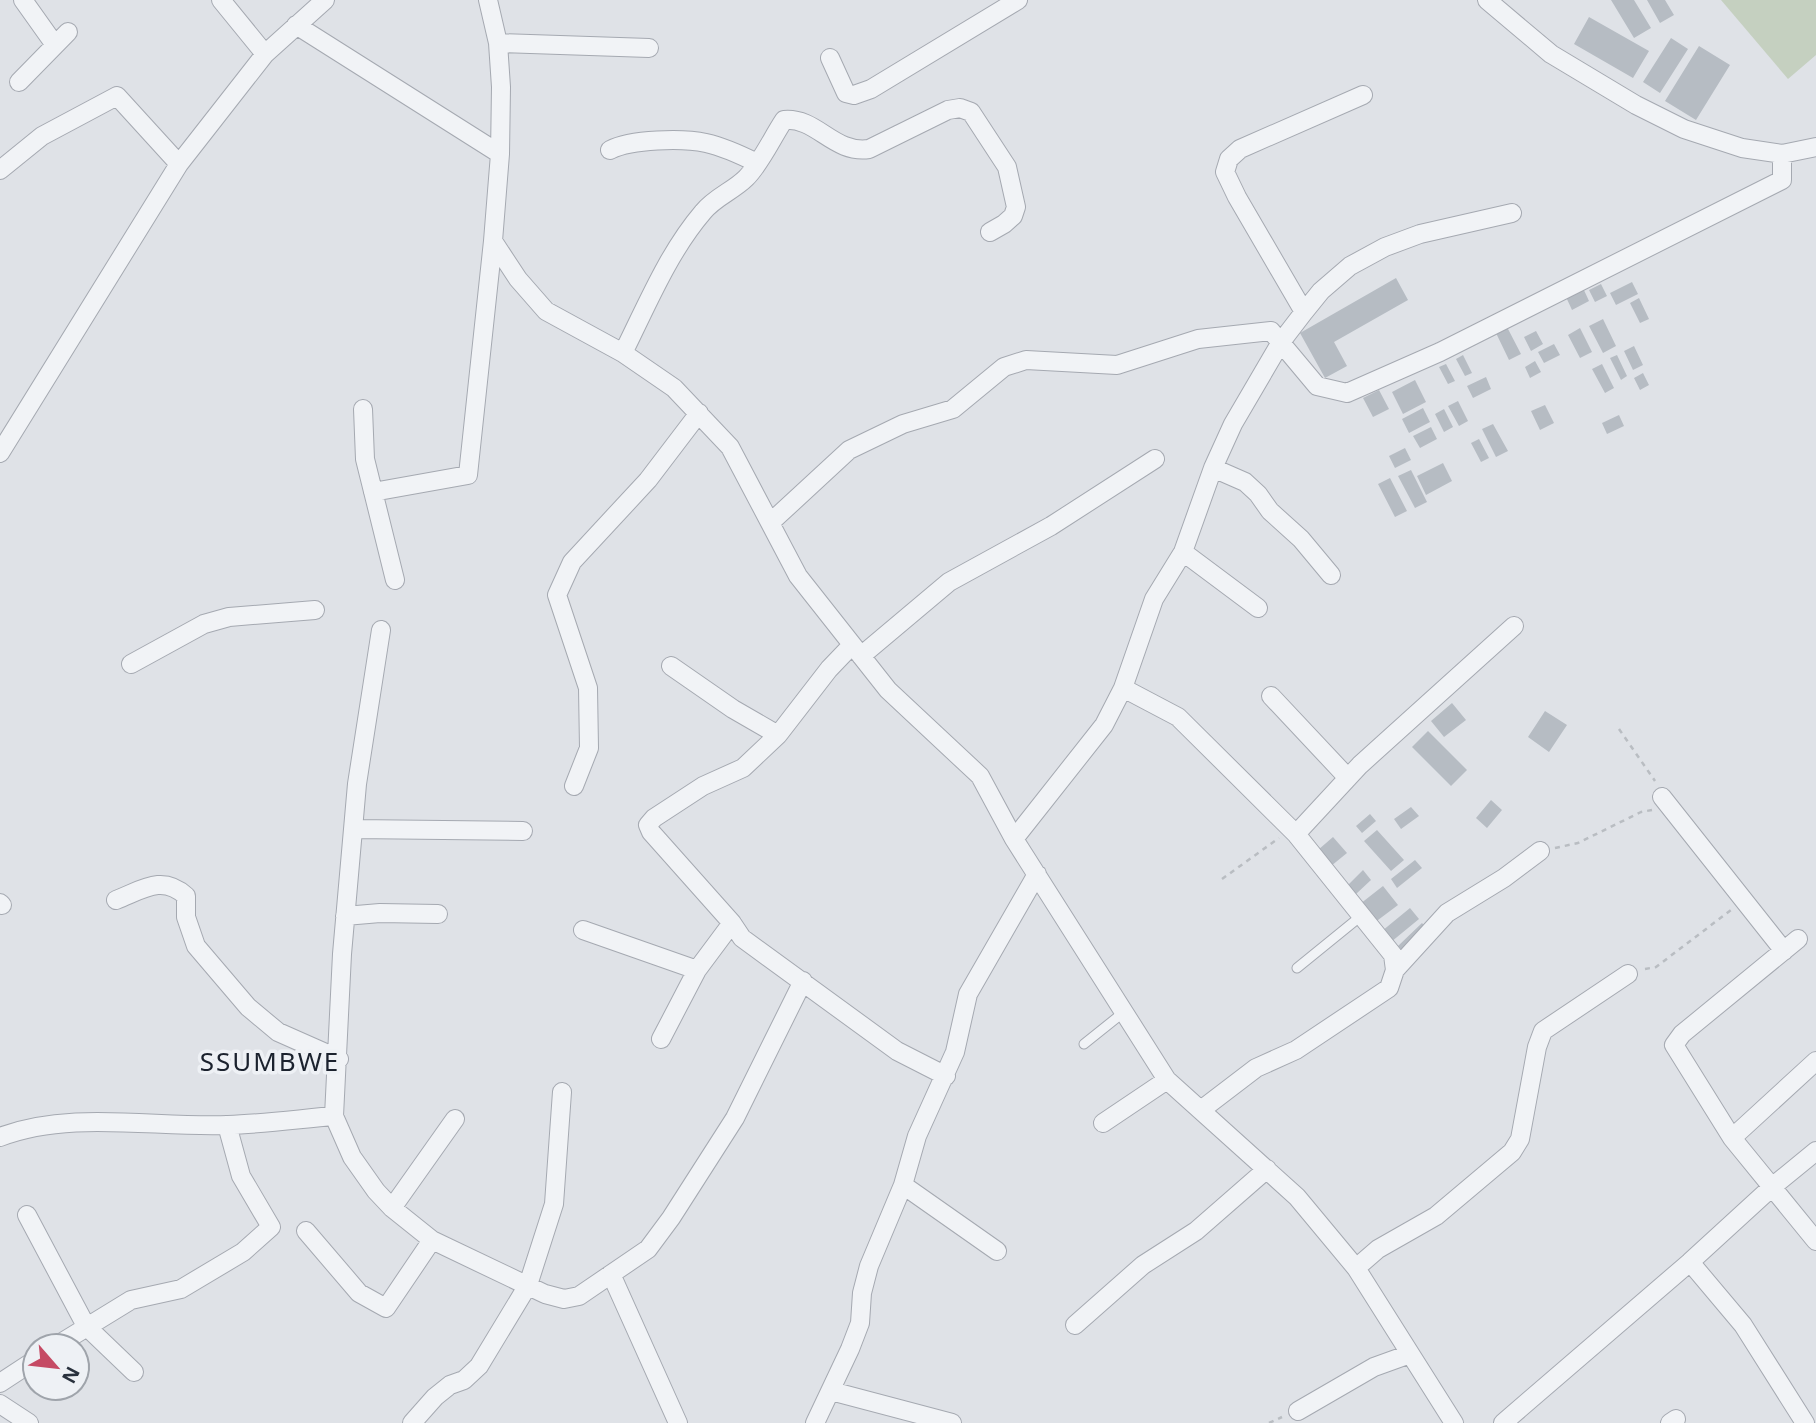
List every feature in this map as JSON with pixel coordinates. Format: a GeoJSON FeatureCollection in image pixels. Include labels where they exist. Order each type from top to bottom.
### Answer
{"type":"FeatureCollection","features":[{"type":"Feature","properties":{"kind":"street"},"geometry":{"type":"LineString","coordinates":[[19,82],[62,39],[23,0]]}},
{"type":"Feature","properties":{"kind":"street"},"geometry":{"type":"LineString","coordinates":[[221,0],[265,54]]}},
{"type":"Feature","properties":{"kind":"street"},"geometry":{"type":"LineString","coordinates":[[0,453],[179,164],[265,54],[325,0]]}},
{"type":"Feature","properties":{"kind":"street"},"geometry":{"type":"LineString","coordinates":[[373,492],[468,475],[500,154],[501,88],[498,43],[488,0]]}},
{"type":"Feature","properties":{"kind":"street"},"geometry":{"type":"LineString","coordinates":[[830,58],[846,93],[854,95],[871,89],[1018,0]]}},
{"type":"Feature","properties":{"kind":"street"},"geometry":{"type":"LineString","coordinates":[[1487,0],[1551,54],[1636,105],[1684,129],[1742,148],[1782,154],[1816,147]]}},
{"type":"Feature","properties":{"kind":"street"},"geometry":{"type":"LineString","coordinates":[[296,25],[500,154]]}},
{"type":"Feature","properties":{"kind":"street"},"geometry":{"type":"LineString","coordinates":[[498,43],[649,48]]}},
{"type":"Feature","properties":{"kind":"street"},"geometry":{"type":"LineString","coordinates":[[1304,312],[1225,172],[1228,159],[1240,149],[1363,95]]}},
{"type":"Feature","properties":{"kind":"street"},"geometry":{"type":"LineString","coordinates":[[0,170],[42,136],[117,96],[179,164]]}},
{"type":"Feature","properties":{"kind":"street"},"geometry":{"type":"LineString","coordinates":[[623,353],[668,262],[696,221],[720,196],[745,179],[784,120],[798,118],[846,148],[857,150],[869,149],[948,110],[960,108],[971,112],[1007,167],[1016,207],[1013,216],[1004,225],[990,232]]}},
{"type":"Feature","properties":{"kind":"street"},"geometry":{"type":"LineString","coordinates":[[610,150],[620,144],[642,141],[704,142],[738,153],[757,163]]}},
{"type":"Feature","properties":{"kind":"street"},"geometry":{"type":"LineString","coordinates":[[770,523],[849,450],[903,424],[953,409],[1004,367],[1026,360],[1117,365],[1198,339],[1241,332],[1271,331],[1317,386],[1348,393],[1440,352],[1782,180],[1782,154]]}},
{"type":"Feature","properties":{"kind":"street"},"geometry":{"type":"LineString","coordinates":[[1014,839],[1104,725],[1123,688],[1154,599],[1183,552],[1213,468],[1233,424],[1282,342],[1304,312],[1321,291],[1350,266],[1385,247],[1420,234],[1512,213]]}},
{"type":"Feature","properties":{"kind":"street"},"geometry":{"type":"LineString","coordinates":[[493,241],[518,279],[546,311],[623,353],[674,388],[730,447],[798,576],[888,690],[980,776],[1014,839],[1167,1080],[1297,1197],[1356,1268],[1454,1423]]}},
{"type":"Feature","properties":{"kind":"street"},"geometry":{"type":"LineString","coordinates":[[363,409],[365,459],[395,580]]}},
{"type":"Feature","properties":{"kind":"street"},"geometry":{"type":"LineString","coordinates":[[574,786],[589,748],[588,688],[557,595],[572,562],[648,480],[699,413]]}},
{"type":"Feature","properties":{"kind":"street"},"geometry":{"type":"LineString","coordinates":[[946,1076],[897,1051],[741,938],[732,923],[651,832],[648,825],[654,818],[692,793],[743,768],[778,735],[829,669],[949,582],[1051,526],[1155,459]]}},
{"type":"Feature","properties":{"kind":"street"},"geometry":{"type":"LineString","coordinates":[[1213,468],[1245,482],[1270,511],[1301,539],[1331,575]]}},
{"type":"Feature","properties":{"kind":"street"},"geometry":{"type":"LineString","coordinates":[[1183,552],[1258,608]]}},
{"type":"Feature","properties":{"kind":"street"},"geometry":{"type":"LineString","coordinates":[[131,664],[204,624],[229,617],[315,610]]}},
{"type":"Feature","properties":{"kind":"street"},"geometry":{"type":"LineString","coordinates":[[1293,832],[1514,626]]}},
{"type":"Feature","properties":{"kind":"street"},"geometry":{"type":"LineString","coordinates":[[381,630],[357,785],[342,954],[334,1116],[352,1157],[391,1208],[432,1240],[545,1294],[564,1299],[579,1296],[648,1249],[671,1218],[735,1118],[803,981]]}},
{"type":"Feature","properties":{"kind":"street"},"geometry":{"type":"LineString","coordinates":[[671,666],[733,709],[778,735]]}},
{"type":"Feature","properties":{"kind":"street"},"geometry":{"type":"LineString","coordinates":[[1123,688],[1178,718],[1293,832],[1393,956],[1395,970]]}},
{"type":"Feature","properties":{"kind":"street"},"geometry":{"type":"LineString","coordinates":[[1271,696],[1348,778]]}},
{"type":"Feature","properties":{"kind":"street"},"geometry":{"type":"LineString","coordinates":[[1665,802],[1784,951]]}},
{"type":"Feature","properties":{"kind":"street"},"geometry":{"type":"LineString","coordinates":[[354,829],[523,831]]}},
{"type":"Feature","properties":{"kind":"street"},"geometry":{"type":"LineString","coordinates":[[1201,1110],[1256,1068],[1296,1050],[1389,988],[1395,970],[1447,913],[1504,878],[1541,851]]}},
{"type":"Feature","properties":{"kind":"street"},"geometry":{"type":"LineString","coordinates":[[815,1423],[860,1322],[862,1293],[869,1266],[903,1185],[917,1136],[955,1052],[968,994],[1037,874]]}},
{"type":"Feature","properties":{"kind":"street"},"geometry":{"type":"LineString","coordinates":[[116,900],[160,884],[175,886],[186,896],[186,917],[196,946],[247,1007],[278,1032],[338,1059]]}},
{"type":"Feature","properties":{"kind":"street"},"geometry":{"type":"LineString","coordinates":[[345,916],[380,913],[439,914]]}},
{"type":"Feature","properties":{"kind":"street"},"geometry":{"type":"LineString","coordinates":[[661,1039],[697,970],[732,923]]}},
{"type":"Feature","properties":{"kind":"street"},"geometry":{"type":"LineString","coordinates":[[583,930],[697,970]]}},
{"type":"Feature","properties":{"kind":"street"},"geometry":{"type":"LineString","coordinates":[[1798,939],[1682,1034],[1674,1045],[1732,1138],[1816,1241]]}},
{"type":"Feature","properties":{"kind":"street"},"geometry":{"type":"LineString","coordinates":[[1356,1268],[1378,1249],[1436,1216],[1512,1152],[1520,1139],[1537,1046],[1543,1031],[1628,974]]}},
{"type":"Feature","properties":{"kind":"street"},"geometry":{"type":"LineString","coordinates":[[1732,1138],[1816,1061]]}},
{"type":"Feature","properties":{"kind":"street"},"geometry":{"type":"LineString","coordinates":[[1103,1123],[1167,1080]]}},
{"type":"Feature","properties":{"kind":"street"},"geometry":{"type":"LineString","coordinates":[[412,1423],[435,1397],[450,1385],[464,1380],[479,1366],[528,1285],[554,1204],[562,1092]]}},
{"type":"Feature","properties":{"kind":"street"},"geometry":{"type":"LineString","coordinates":[[0,1137],[34,1126],[106,1122],[227,1125],[334,1116]]}},
{"type":"Feature","properties":{"kind":"street"},"geometry":{"type":"LineString","coordinates":[[391,1208],[455,1119]]}},
{"type":"Feature","properties":{"kind":"street"},"geometry":{"type":"LineString","coordinates":[[77,1332],[131,1300],[181,1289],[243,1252],[271,1227],[241,1176],[227,1125]]}},
{"type":"Feature","properties":{"kind":"street"},"geometry":{"type":"LineString","coordinates":[[1503,1423],[1690,1262],[1772,1186],[1816,1151]]}},
{"type":"Feature","properties":{"kind":"street"},"geometry":{"type":"LineString","coordinates":[[1076,1325],[1143,1265],[1196,1231],[1267,1169]]}},
{"type":"Feature","properties":{"kind":"street"},"geometry":{"type":"LineString","coordinates":[[903,1185],[998,1251]]}},
{"type":"Feature","properties":{"kind":"street"},"geometry":{"type":"LineString","coordinates":[[27,1215],[86,1326],[134,1372]]}},
{"type":"Feature","properties":{"kind":"street"},"geometry":{"type":"LineString","coordinates":[[306,1231],[359,1293],[386,1308],[432,1240]]}},
{"type":"Feature","properties":{"kind":"street"},"geometry":{"type":"LineString","coordinates":[[1690,1262],[1743,1325],[1805,1423]]}},
{"type":"Feature","properties":{"kind":"street"},"geometry":{"type":"LineString","coordinates":[[611,1274],[678,1423]]}},
{"type":"Feature","properties":{"kind":"street"},"geometry":{"type":"LineString","coordinates":[[1298,1410],[1374,1367],[1410,1354]]}},
{"type":"Feature","properties":{"kind":"street"},"geometry":{"type":"LineString","coordinates":[[0,1383],[21,1369]]}},
{"type":"Feature","properties":{"kind":"street"},"geometry":{"type":"LineString","coordinates":[[831,1391],[952,1423]]}},
{"type":"Feature","properties":{"kind":"street"},"geometry":{"type":"LineString","coordinates":[[0,1404],[29,1423]]}},
{"type":"Feature","properties":{"kind":"lane"},"geometry":{"type":"LineString","coordinates":[[1297,968],[1361,916]]}},
{"type":"Feature","properties":{"kind":"lane"},"geometry":{"type":"LineString","coordinates":[[1084,1044],[1124,1012]]}},
{"type":"Feature","properties":{"kind":"path"},"geometry":{"type":"LineString","coordinates":[[1541,851],[1578,843],[1665,802],[1652,777],[1619,729]]}},
{"type":"Feature","properties":{"kind":"path"},"geometry":{"type":"LineString","coordinates":[[1222,879],[1293,832]]}},
{"type":"Feature","properties":{"kind":"path"},"geometry":{"type":"LineString","coordinates":[[1628,974],[1656,967],[1744,900]]}},
{"type":"Feature","properties":{"kind":"green space"},"geometry":{"type":"Polygon","coordinates":[[[1721,0],[1816,0],[1816,55],[1788,79],[1721,0]]]}},
{"type":"Feature","properties":{"kind":"building"},"geometry":{"type":"Polygon","coordinates":[[[1611,0],[1634,0],[1651,28],[1634,38],[1611,0]]]}},
{"type":"Feature","properties":{"kind":"building"},"geometry":{"type":"Polygon","coordinates":[[[1647,0],[1665,0],[1674,15],[1660,23],[1647,0]]]}},
{"type":"Feature","properties":{"kind":"building"},"geometry":{"type":"Polygon","coordinates":[[[1589,17],[1649,51],[1633,78],[1574,44],[1589,17]]]}},
{"type":"Feature","properties":{"kind":"building"},"geometry":{"type":"Polygon","coordinates":[[[1671,38],[1688,49],[1660,93],[1643,82],[1671,38]]]}},
{"type":"Feature","properties":{"kind":"building"},"geometry":{"type":"Polygon","coordinates":[[[1699,46],[1730,65],[1696,120],[1665,101],[1699,46]]]}},
{"type":"Feature","properties":{"kind":"building"},"geometry":{"type":"Polygon","coordinates":[[[1396,278],[1408,300],[1334,342],[1347,366],[1325,378],[1300,333],[1396,278]]]}},
{"type":"Feature","properties":{"kind":"building"},"geometry":{"type":"Polygon","coordinates":[[[1632,282],[1638,294],[1616,305],[1610,293],[1632,282]]]}},
{"type":"Feature","properties":{"kind":"building"},"geometry":{"type":"Polygon","coordinates":[[[1601,284],[1607,296],[1595,302],[1589,290],[1601,284]]]}},
{"type":"Feature","properties":{"kind":"building"},"geometry":{"type":"Polygon","coordinates":[[[1583,288],[1589,301],[1572,310],[1566,297],[1583,288]]]}},
{"type":"Feature","properties":{"kind":"building"},"geometry":{"type":"Polygon","coordinates":[[[1639,298],[1649,319],[1640,323],[1630,303],[1639,298]]]}},
{"type":"Feature","properties":{"kind":"building"},"geometry":{"type":"Polygon","coordinates":[[[1603,319],[1616,346],[1603,353],[1589,326],[1603,319]]]}},
{"type":"Feature","properties":{"kind":"building"},"geometry":{"type":"Polygon","coordinates":[[[1507,327],[1521,354],[1509,360],[1496,333],[1507,327]]]}},
{"type":"Feature","properties":{"kind":"building"},"geometry":{"type":"Polygon","coordinates":[[[1580,328],[1592,352],[1580,358],[1568,335],[1580,328]]]}},
{"type":"Feature","properties":{"kind":"building"},"geometry":{"type":"Polygon","coordinates":[[[1536,331],[1543,344],[1531,351],[1524,337],[1536,331]]]}},
{"type":"Feature","properties":{"kind":"building"},"geometry":{"type":"Polygon","coordinates":[[[1554,344],[1560,355],[1544,363],[1538,352],[1554,344]]]}},
{"type":"Feature","properties":{"kind":"building"},"geometry":{"type":"Polygon","coordinates":[[[1634,346],[1643,365],[1633,370],[1624,351],[1634,346]]]}},
{"type":"Feature","properties":{"kind":"building"},"geometry":{"type":"Polygon","coordinates":[[[1463,355],[1472,373],[1465,376],[1456,359],[1463,355]]]}},
{"type":"Feature","properties":{"kind":"building"},"geometry":{"type":"Polygon","coordinates":[[[1617,355],[1627,376],[1621,380],[1610,358],[1617,355]]]}},
{"type":"Feature","properties":{"kind":"building"},"geometry":{"type":"Polygon","coordinates":[[[1535,361],[1541,372],[1530,378],[1525,367],[1535,361]]]}},
{"type":"Feature","properties":{"kind":"building"},"geometry":{"type":"Polygon","coordinates":[[[1446,364],[1455,381],[1448,384],[1439,367],[1446,364]]]}},
{"type":"Feature","properties":{"kind":"building"},"geometry":{"type":"Polygon","coordinates":[[[1602,364],[1614,388],[1605,393],[1592,369],[1602,364]]]}},
{"type":"Feature","properties":{"kind":"building"},"geometry":{"type":"Polygon","coordinates":[[[1643,373],[1649,385],[1640,390],[1634,378],[1643,373]]]}},
{"type":"Feature","properties":{"kind":"building"},"geometry":{"type":"Polygon","coordinates":[[[1486,377],[1491,389],[1473,398],[1467,386],[1486,377]]]}},
{"type":"Feature","properties":{"kind":"building"},"geometry":{"type":"Polygon","coordinates":[[[1415,380],[1426,402],[1403,414],[1392,392],[1415,380]]]}},
{"type":"Feature","properties":{"kind":"building"},"geometry":{"type":"Polygon","coordinates":[[[1379,390],[1389,409],[1373,417],[1363,398],[1379,390]]]}},
{"type":"Feature","properties":{"kind":"building"},"geometry":{"type":"Polygon","coordinates":[[[1458,401],[1468,421],[1459,426],[1448,406],[1458,401]]]}},
{"type":"Feature","properties":{"kind":"building"},"geometry":{"type":"Polygon","coordinates":[[[1545,405],[1554,423],[1540,430],[1531,411],[1545,405]]]}},
{"type":"Feature","properties":{"kind":"building"},"geometry":{"type":"Polygon","coordinates":[[[1423,408],[1430,422],[1409,433],[1402,419],[1423,408]]]}},
{"type":"Feature","properties":{"kind":"building"},"geometry":{"type":"Polygon","coordinates":[[[1444,409],[1453,427],[1444,432],[1435,414],[1444,409]]]}},
{"type":"Feature","properties":{"kind":"building"},"geometry":{"type":"Polygon","coordinates":[[[1619,415],[1624,426],[1607,434],[1602,423],[1619,415]]]}},
{"type":"Feature","properties":{"kind":"building"},"geometry":{"type":"Polygon","coordinates":[[[1493,424],[1508,451],[1496,457],[1482,429],[1493,424]]]}},
{"type":"Feature","properties":{"kind":"building"},"geometry":{"type":"Polygon","coordinates":[[[1431,427],[1437,439],[1420,448],[1413,436],[1431,427]]]}},
{"type":"Feature","properties":{"kind":"building"},"geometry":{"type":"Polygon","coordinates":[[[1479,439],[1489,458],[1481,462],[1471,443],[1479,439]]]}},
{"type":"Feature","properties":{"kind":"building"},"geometry":{"type":"Polygon","coordinates":[[[1405,448],[1411,460],[1395,468],[1389,456],[1405,448]]]}},
{"type":"Feature","properties":{"kind":"building"},"geometry":{"type":"Polygon","coordinates":[[[1443,463],[1452,481],[1426,495],[1417,476],[1443,463]]]}},
{"type":"Feature","properties":{"kind":"building"},"geometry":{"type":"Polygon","coordinates":[[[1411,470],[1427,502],[1415,508],[1398,476],[1411,470]]]}},
{"type":"Feature","properties":{"kind":"building"},"geometry":{"type":"Polygon","coordinates":[[[1390,478],[1407,511],[1395,517],[1378,484],[1390,478]]]}},
{"type":"Feature","properties":{"kind":"building"},"geometry":{"type":"Polygon","coordinates":[[[1452,703],[1466,720],[1444,737],[1431,721],[1452,703]]]}},
{"type":"Feature","properties":{"kind":"building"},"geometry":{"type":"Polygon","coordinates":[[[1545,711],[1567,725],[1549,752],[1528,737],[1545,711]]]}},
{"type":"Feature","properties":{"kind":"building"},"geometry":{"type":"Polygon","coordinates":[[[1428,731],[1467,770],[1451,786],[1412,747],[1428,731]]]}},
{"type":"Feature","properties":{"kind":"building"},"geometry":{"type":"Polygon","coordinates":[[[1491,800],[1502,810],[1487,828],[1476,818],[1491,800]]]}},
{"type":"Feature","properties":{"kind":"building"},"geometry":{"type":"Polygon","coordinates":[[[1411,807],[1419,816],[1401,829],[1394,819],[1411,807]]]}},
{"type":"Feature","properties":{"kind":"building"},"geometry":{"type":"Polygon","coordinates":[[[1370,814],[1376,821],[1362,833],[1356,826],[1370,814]]]}},
{"type":"Feature","properties":{"kind":"building"},"geometry":{"type":"Polygon","coordinates":[[[1377,830],[1404,860],[1391,871],[1364,841],[1377,830]]]}},
{"type":"Feature","properties":{"kind":"building"},"geometry":{"type":"Polygon","coordinates":[[[1333,837],[1347,853],[1331,866],[1318,850],[1333,837]]]}},
{"type":"Feature","properties":{"kind":"building"},"geometry":{"type":"Polygon","coordinates":[[[1415,860],[1422,868],[1397,888],[1391,879],[1415,860]]]}},
{"type":"Feature","properties":{"kind":"building"},"geometry":{"type":"Polygon","coordinates":[[[1363,870],[1371,880],[1356,894],[1348,885],[1363,870]]]}},
{"type":"Feature","properties":{"kind":"building"},"geometry":{"type":"Polygon","coordinates":[[[1383,886],[1398,905],[1374,923],[1360,904],[1383,886]]]}},
{"type":"Feature","properties":{"kind":"building"},"geometry":{"type":"Polygon","coordinates":[[[1410,908],[1419,919],[1391,942],[1382,931],[1410,908]]]}},
{"type":"Feature","properties":{"kind":"building"},"geometry":{"type":"Polygon","coordinates":[[[1422,923],[1427,929],[1404,952],[1398,946],[1422,923]]]}},
{"type":"Feature","properties":{"kind":"district","name":"SSUMBWE"},"geometry":{"type":"Point","coordinates":[270,1062]}}]}
